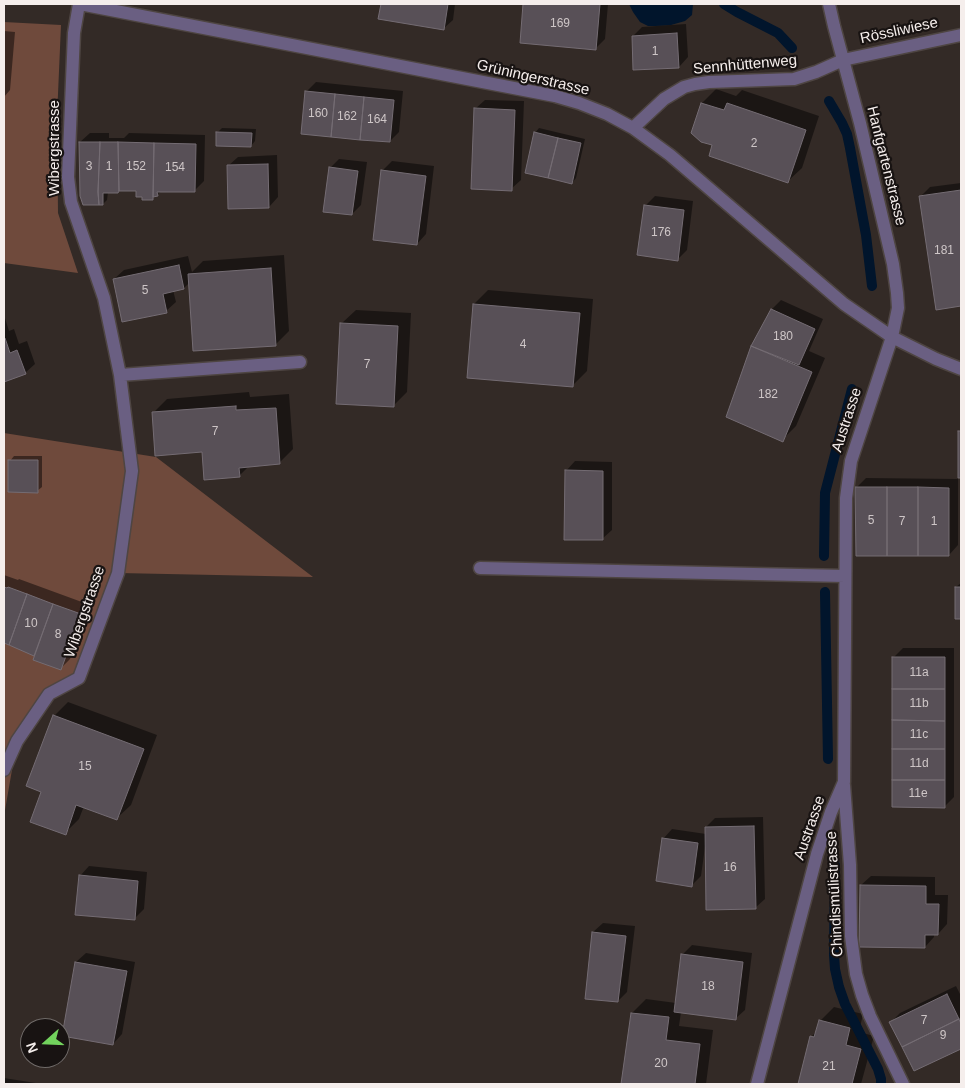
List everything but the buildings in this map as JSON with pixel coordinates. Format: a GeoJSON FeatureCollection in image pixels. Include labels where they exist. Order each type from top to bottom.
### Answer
{"type":"FeatureCollection","features":[{"type":"Feature","properties":{"kind":"street","name":"Grüningerstrasse"},"geometry":{"type":"LineString","coordinates":[[79,4],[101,6],[555,96],[607,114],[633,128],[670,154],[844,304],[892,337],[961,369]]}},
{"type":"Feature","properties":{"kind":"street","name":"Wibergstrasse"},"geometry":{"type":"LineString","coordinates":[[4,770],[17,741],[49,694],[79,678],[118,573],[132,471],[120,375],[104,298],[71,202],[68,177],[74,33],[79,4]]}},
{"type":"Feature","properties":{"kind":"street","name":"Hanfgartenstrasse"},"geometry":{"type":"LineString","coordinates":[[829,4],[860,123],[893,264],[898,308],[892,337]]}},
{"type":"Feature","properties":{"kind":"street","name":"Rössliwiese"},"geometry":{"type":"LineString","coordinates":[[843,60],[961,35]]}},
{"type":"Feature","properties":{"kind":"street","name":"Sennhüttenweg"},"geometry":{"type":"LineString","coordinates":[[633,128],[664,99],[684,87],[709,82],[794,79],[843,60]]}},
{"type":"Feature","properties":{"kind":"street","name":"Austrasse"},"geometry":{"type":"LineString","coordinates":[[757,1084],[817,854],[831,812],[844,782],[846,498],[851,461],[892,337]]}},
{"type":"Feature","properties":{"kind":"street"},"geometry":{"type":"LineString","coordinates":[[120,375],[300,362]]}},
{"type":"Feature","properties":{"kind":"street"},"geometry":{"type":"LineString","coordinates":[[480,568],[845,576]]}},
{"type":"Feature","properties":{"kind":"street","name":"Chindismülistrasse"},"geometry":{"type":"LineString","coordinates":[[844,782],[850,856],[851,936],[856,974],[870,1016],[903,1084]]}},
{"type":"Feature","properties":{"kind":"shaded area"},"geometry":{"type":"Polygon","coordinates":[[[4,22],[61,25],[57,117],[58,213],[78,273],[4,263],[4,22]]]}},
{"type":"Feature","properties":{"kind":"shaded area"},"geometry":{"type":"Polygon","coordinates":[[[4,433],[156,457],[313,577],[118,573],[79,678],[49,694],[17,741],[4,816],[4,433]]]}},
{"type":"Feature","properties":{"kind":"water"},"geometry":{"type":"Polygon","coordinates":[[[629,4],[693,4],[692,15],[685,21],[671,25],[648,26],[640,22],[629,4]]]}},
{"type":"Feature","properties":{"kind":"waterway"},"geometry":{"type":"LineString","coordinates":[[724,4],[778,33],[792,48]]}},
{"type":"Feature","properties":{"kind":"waterway"},"geometry":{"type":"LineString","coordinates":[[829,101],[847,134],[866,235],[872,286]]}},
{"type":"Feature","properties":{"kind":"waterway"},"geometry":{"type":"LineString","coordinates":[[824,556],[825,493],[852,389]]}},
{"type":"Feature","properties":{"kind":"waterway"},"geometry":{"type":"LineString","coordinates":[[825,592],[828,759]]}},
{"type":"Feature","properties":{"kind":"waterway"},"geometry":{"type":"LineString","coordinates":[[835,865],[835,969],[845,1004],[878,1069],[881,1084]]}}]}
